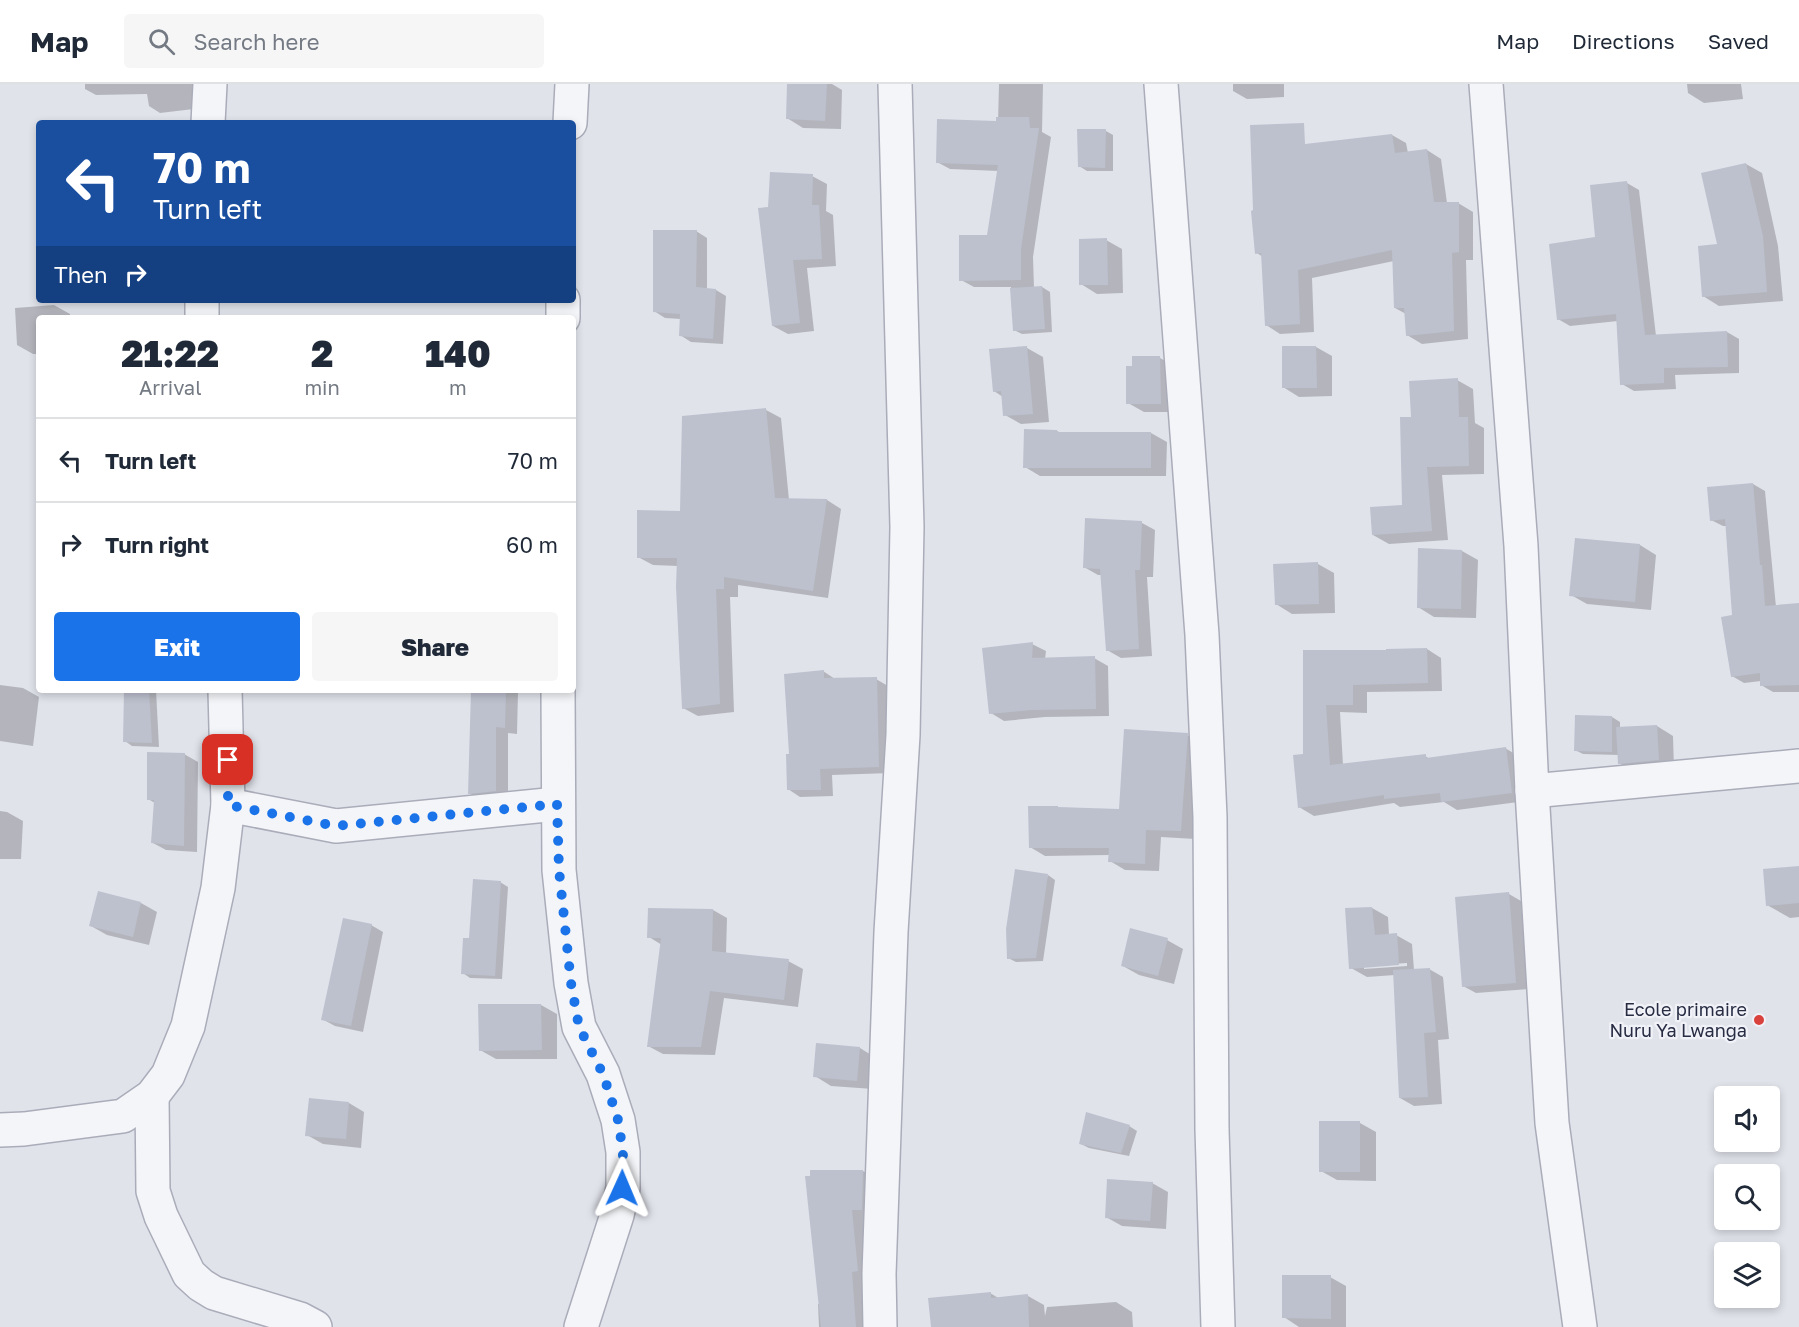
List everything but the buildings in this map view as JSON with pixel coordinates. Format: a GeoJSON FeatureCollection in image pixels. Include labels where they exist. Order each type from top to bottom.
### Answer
{"type":"FeatureCollection","features":[{"type":"Feature","properties":{"kind":"street"},"geometry":{"type":"LineString","coordinates":[[208,120],[210,84]]}},
{"type":"Feature","properties":{"kind":"street"},"geometry":{"type":"LineString","coordinates":[[570,120],[572,84]]}},
{"type":"Feature","properties":{"kind":"street"},"geometry":{"type":"LineString","coordinates":[[880,1327],[879,1262],[891,932],[903,735],[908,527],[895,84]]}},
{"type":"Feature","properties":{"kind":"street"},"geometry":{"type":"LineString","coordinates":[[1161,84],[1202,636],[1210,806],[1212,1129],[1218,1327]]}},
{"type":"Feature","properties":{"kind":"street"},"geometry":{"type":"LineString","coordinates":[[1486,84],[1521,546],[1532,791],[1552,1123],[1580,1327]]}},
{"type":"Feature","properties":{"kind":"street"},"geometry":{"type":"LineString","coordinates":[[0,1130],[123,1116],[152,1096],[168,1075],[188,1026],[218,888],[228,805],[225,693]]}},
{"type":"Feature","properties":{"kind":"street"},"geometry":{"type":"LineString","coordinates":[[558,693],[559,870],[573,994],[579,1027],[603,1074],[618,1120],[623,1152],[622,1188],[617,1215],[581,1327]]}},
{"type":"Feature","properties":{"kind":"street"},"geometry":{"type":"LineString","coordinates":[[1532,791],[1799,766]]}},
{"type":"Feature","properties":{"kind":"street"},"geometry":{"type":"LineString","coordinates":[[228,805],[336,826],[557,804]]}},
{"type":"Feature","properties":{"kind":"street"},"geometry":{"type":"LineString","coordinates":[[152,1096],[153,1191],[160,1216],[189,1274],[214,1293],[300,1319],[315,1327]]}},
{"type":"Feature","properties":{"kind":"place","name":"Ecole primaire Nuru Ya Lwanga"},"geometry":{"type":"Point","coordinates":[1759,1020]}},
{"type":"Feature","properties":{"kind":"route"},"geometry":{"type":"LineString","coordinates":[[228,760],[228,805],[336,826],[557,804],[559,870],[571,983],[579,1027],[603,1074],[618,1120],[623,1152],[622,1188]]}}]}
